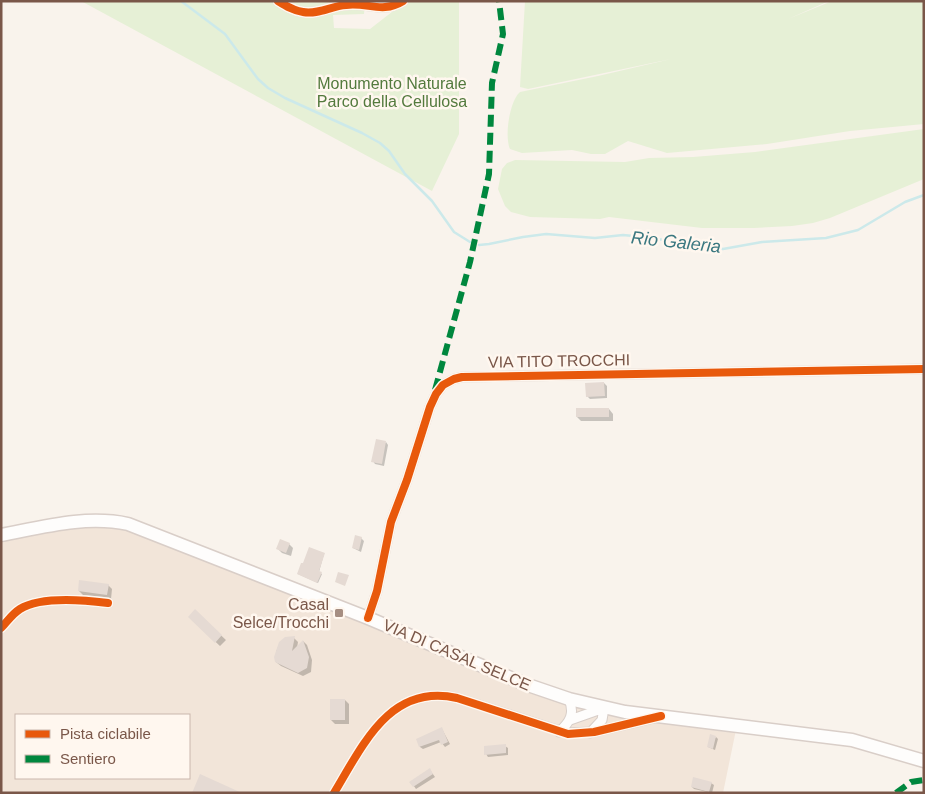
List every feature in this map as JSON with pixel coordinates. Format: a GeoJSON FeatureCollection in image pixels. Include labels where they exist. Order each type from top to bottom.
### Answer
{"type":"FeatureCollection","features":[{"type":"Feature","properties":{"kind":"main road","name":"VIA DI CASAL SELCE"},"geometry":{"type":"LineString","coordinates":[[1,535],[83,521],[128,524],[368,618],[525,684],[569,699],[604,708],[660,716],[843,738],[884,748],[924,761]]}},
{"type":"Feature","properties":{"kind":"street"},"geometry":{"type":"LineString","coordinates":[[278,1],[290,8],[310,13],[347,4],[387,8],[403,1]]}},
{"type":"Feature","properties":{"kind":"street","name":"VIA TITO TROCCHI"},"geometry":{"type":"LineString","coordinates":[[368,618],[377,591],[391,522],[407,480],[430,406],[439,390],[450,380],[472,377],[924,369]]}},
{"type":"Feature","properties":{"kind":"street"},"geometry":{"type":"LineString","coordinates":[[1,628],[16,612],[32,604],[76,600],[108,603]]}},
{"type":"Feature","properties":{"kind":"street"},"geometry":{"type":"LineString","coordinates":[[334,793],[378,724],[400,706],[427,695],[457,698],[568,734],[630,725],[660,716]]}},
{"type":"Feature","properties":{"kind":"street"},"geometry":{"type":"LineString","coordinates":[[569,699],[572,711],[570,720]]}},
{"type":"Feature","properties":{"kind":"street"},"geometry":{"type":"LineString","coordinates":[[559,732],[570,720],[604,708],[602,720],[590,732]]}},
{"type":"Feature","properties":{"kind":"shaded area"},"geometry":{"type":"Polygon","coordinates":[[[98,521],[141,528],[586,704],[737,725],[723,793],[1,793],[1,534],[98,521]]]}},
{"type":"Feature","properties":{"kind":"green space","name":"Monumento Naturale Parco della Cellulosa"},"geometry":{"type":"Polygon","coordinates":[[[81,1],[365,1],[364,14],[333,15],[334,28],[370,29],[406,1],[459,1],[459,134],[432,191],[81,1]]]}},
{"type":"Feature","properties":{"kind":"green space"},"geometry":{"type":"Polygon","coordinates":[[[525,1],[829,1],[788,19],[832,1],[924,1],[924,124],[850,131],[767,144],[667,153],[628,141],[605,154],[591,154],[572,150],[522,153],[510,149],[508,143],[511,110],[516,96],[520,92],[671,59],[528,89],[520,87],[525,1]]]}},
{"type":"Feature","properties":{"kind":"green space"},"geometry":{"type":"Polygon","coordinates":[[[924,129],[924,179],[830,218],[792,226],[702,228],[609,217],[600,219],[530,217],[511,212],[505,206],[498,189],[502,169],[507,163],[515,160],[625,162],[649,158],[693,157],[755,152],[924,129]]]}},
{"type":"Feature","properties":{"kind":"building"},"geometry":{"type":"Polygon","coordinates":[[[604,382],[605,396],[586,397],[585,383],[604,382]]]}},
{"type":"Feature","properties":{"kind":"building"},"geometry":{"type":"Polygon","coordinates":[[[576,408],[609,408],[609,417],[576,417],[576,408]]]}},
{"type":"Feature","properties":{"kind":"building"},"geometry":{"type":"Polygon","coordinates":[[[376,439],[386,441],[382,464],[371,462],[376,439]]]}},
{"type":"Feature","properties":{"kind":"building"},"geometry":{"type":"Polygon","coordinates":[[[355,535],[362,537],[359,550],[352,548],[355,535]]]}},
{"type":"Feature","properties":{"kind":"building"},"geometry":{"type":"Polygon","coordinates":[[[280,539],[290,543],[286,553],[276,549],[280,539]]]}},
{"type":"Feature","properties":{"kind":"building"},"geometry":{"type":"Polygon","coordinates":[[[309,547],[325,553],[319,571],[322,572],[317,583],[297,574],[309,547]]]}},
{"type":"Feature","properties":{"kind":"building"},"geometry":{"type":"Polygon","coordinates":[[[338,572],[349,575],[345,586],[335,582],[338,572]]]}},
{"type":"Feature","properties":{"kind":"building"},"geometry":{"type":"Polygon","coordinates":[[[79,580],[109,584],[107,595],[78,591],[79,580]]]}},
{"type":"Feature","properties":{"kind":"building"},"geometry":{"type":"Polygon","coordinates":[[[195,609],[222,635],[215,643],[188,617],[195,609]]]}},
{"type":"Feature","properties":{"kind":"building"},"geometry":{"type":"Polygon","coordinates":[[[295,636],[292,651],[303,640],[309,657],[307,668],[298,673],[275,662],[274,657],[279,642],[285,637],[295,636]]]}},
{"type":"Feature","properties":{"kind":"building"},"geometry":{"type":"Polygon","coordinates":[[[330,699],[345,699],[345,720],[330,720],[330,699]]]}},
{"type":"Feature","properties":{"kind":"building"},"geometry":{"type":"Polygon","coordinates":[[[442,727],[448,742],[441,745],[439,740],[419,747],[416,739],[442,727]]]}},
{"type":"Feature","properties":{"kind":"building"},"geometry":{"type":"Polygon","coordinates":[[[710,734],[716,736],[713,749],[707,747],[710,734]]]}},
{"type":"Feature","properties":{"kind":"building"},"geometry":{"type":"Polygon","coordinates":[[[506,744],[506,753],[484,755],[484,746],[506,744]]]}},
{"type":"Feature","properties":{"kind":"building"},"geometry":{"type":"Polygon","coordinates":[[[430,768],[433,774],[413,787],[409,782],[430,768]]]}},
{"type":"Feature","properties":{"kind":"building"},"geometry":{"type":"Polygon","coordinates":[[[200,774],[242,793],[192,793],[200,774]]]}},
{"type":"Feature","properties":{"kind":"building"},"geometry":{"type":"Polygon","coordinates":[[[693,777],[712,782],[709,792],[691,787],[693,777]]]}},
{"type":"Feature","properties":{"kind":"waterway","name":"Rio Galeria"},"geometry":{"type":"LineString","coordinates":[[181,1],[225,34],[258,79],[268,88],[380,143],[389,151],[405,174],[432,201],[454,232],[470,242]]}},
{"type":"Feature","properties":{"kind":"waterway","name":"Rio Galeria"},"geometry":{"type":"LineString","coordinates":[[479,245],[546,234],[595,238],[623,235],[723,249],[762,242],[826,238],[858,230],[905,202],[924,195]]}},
{"type":"Feature","properties":{"kind":"marked path"},"geometry":{"type":"LineString","coordinates":[[435,390],[470,262],[489,174],[492,83],[503,34],[499,1]]}},
{"type":"Feature","properties":{"kind":"marked path"},"geometry":{"type":"LineString","coordinates":[[896,793],[911,782],[924,780]]}},
{"type":"Feature","properties":{"kind":"cycle path"},"geometry":{"type":"LineString","coordinates":[[278,1],[293,9],[309,13],[354,4],[388,7],[403,1]]}},
{"type":"Feature","properties":{"kind":"cycle path"},"geometry":{"type":"LineString","coordinates":[[368,618],[377,591],[391,522],[407,480],[430,407],[443,385],[454,379],[462,377],[924,369]]}},
{"type":"Feature","properties":{"kind":"cycle path"},"geometry":{"type":"LineString","coordinates":[[1,628],[20,609],[39,602],[63,600],[108,603]]}},
{"type":"Feature","properties":{"kind":"cycle path"},"geometry":{"type":"LineString","coordinates":[[334,793],[356,756],[381,722],[396,709],[414,700],[434,696],[457,698],[568,734],[594,732],[661,716]]}},
{"type":"Feature","properties":{"kind":"place","name":"Casal Selce/Trocchi"},"geometry":{"type":"Point","coordinates":[339,613]}}]}
